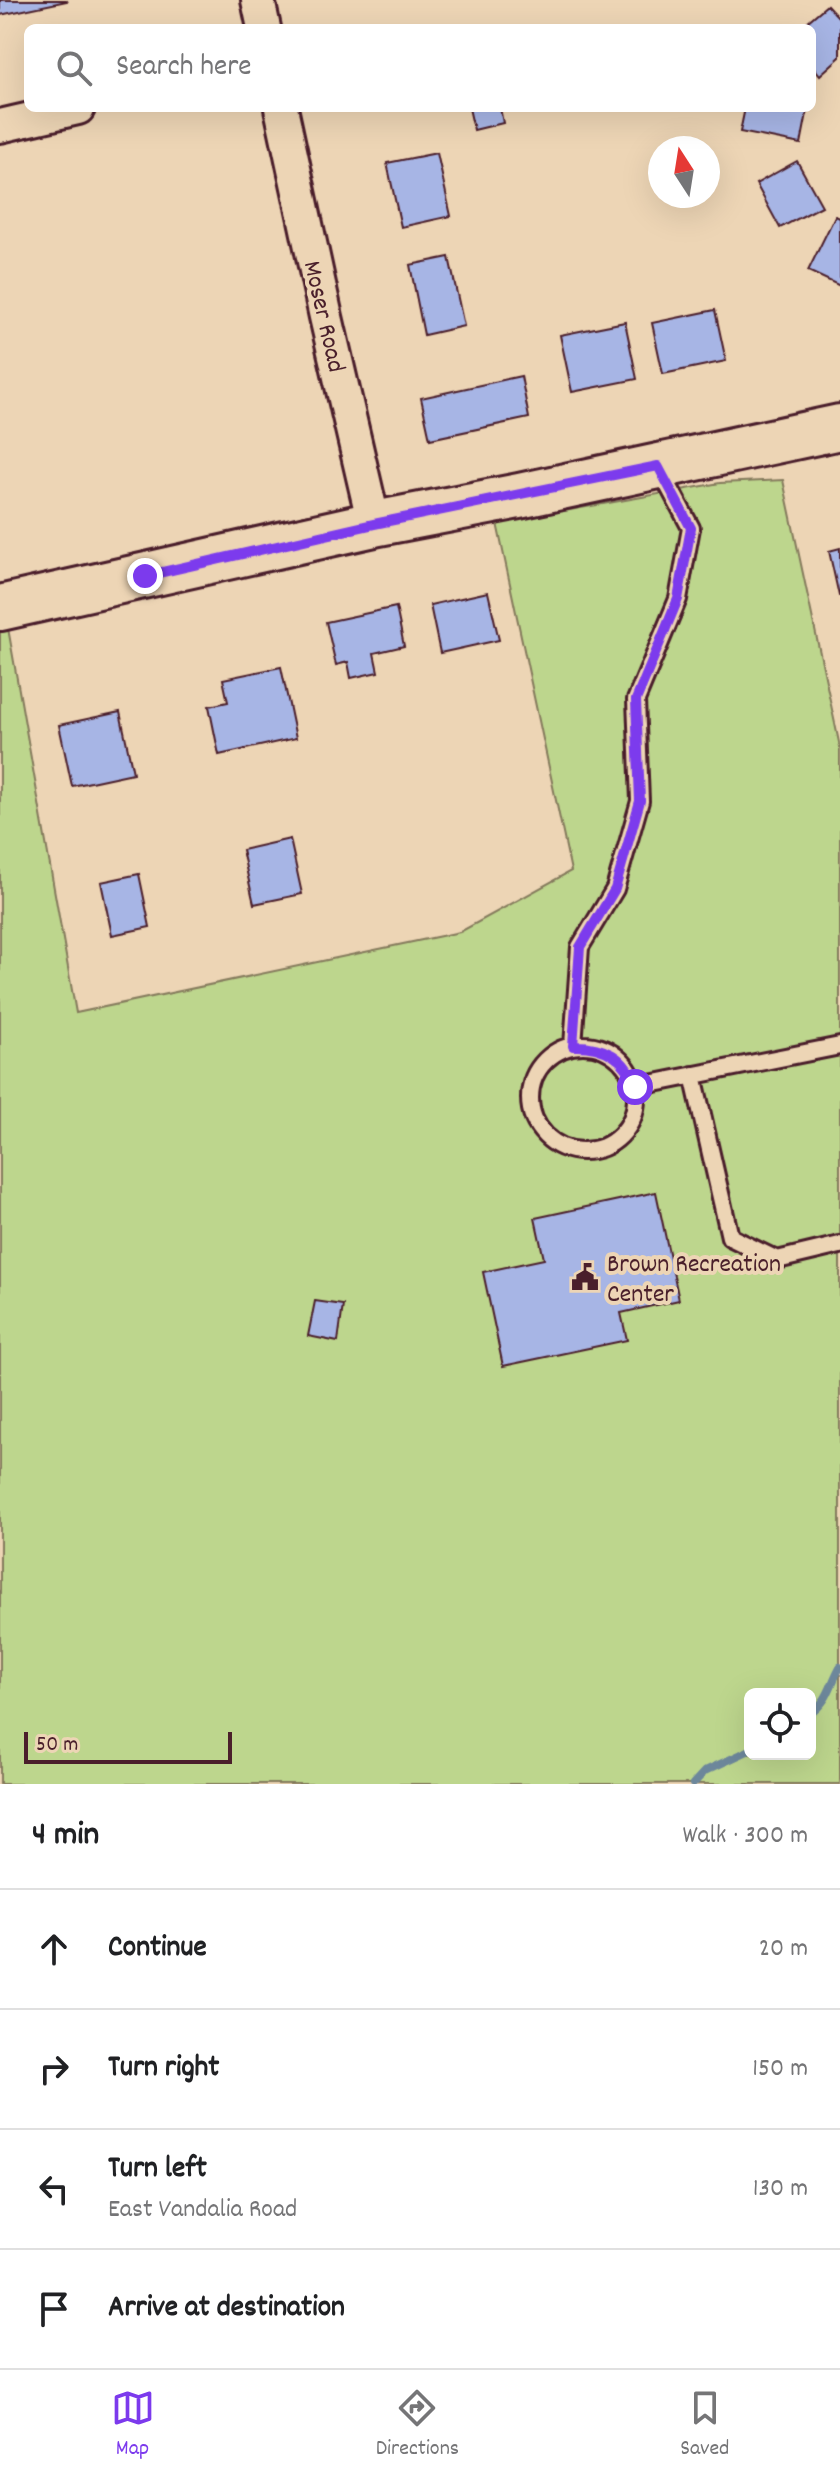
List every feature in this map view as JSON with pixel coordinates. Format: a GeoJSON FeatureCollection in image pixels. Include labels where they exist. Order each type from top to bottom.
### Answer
{"type":"FeatureCollection","features":[{"type":"Feature","properties":{"kind":"street"},"geometry":{"type":"LineString","coordinates":[[258,0],[263,24]]}},
{"type":"Feature","properties":{"kind":"street"},"geometry":{"type":"LineString","coordinates":[[0,126],[61,112]]}},
{"type":"Feature","properties":{"kind":"street","name":"Moser Road"},"geometry":{"type":"LineString","coordinates":[[282,112],[374,524]]}},
{"type":"Feature","properties":{"kind":"street"},"geometry":{"type":"LineString","coordinates":[[0,608],[374,524],[840,427]]}},
{"type":"Feature","properties":{"kind":"lane"},"geometry":{"type":"LineString","coordinates":[[573,1046],[580,947],[615,889],[640,801],[636,700],[678,599],[691,528],[658,466]]}},
{"type":"Feature","properties":{"kind":"lane"},"geometry":{"type":"LineString","coordinates":[[591,1045],[608,1051],[622,1061],[635,1087],[635,1112],[627,1128],[599,1149],[563,1147],[549,1138],[538,1125],[532,1109],[532,1085],[544,1063],[557,1052],[573,1046],[591,1045]]}},
{"type":"Feature","properties":{"kind":"lane"},"geometry":{"type":"LineString","coordinates":[[635,1087],[840,1046]]}},
{"type":"Feature","properties":{"kind":"lane"},"geometry":{"type":"LineString","coordinates":[[693,1075],[730,1237],[777,1260],[840,1245]]}},
{"type":"Feature","properties":{"kind":"green space"},"geometry":{"type":"Polygon","coordinates":[[[783,480],[840,747],[840,1784],[0,1784],[0,630],[8,628],[76,1013],[460,932],[571,871],[497,523],[720,483],[783,480]]]}},
{"type":"Feature","properties":{"kind":"building"},"geometry":{"type":"Polygon","coordinates":[[[0,0],[66,0],[67,1],[0,15],[0,0]]]}},
{"type":"Feature","properties":{"kind":"building"},"geometry":{"type":"Polygon","coordinates":[[[827,5],[840,19],[840,57],[820,75],[816,70],[816,24],[805,24],[827,5]]]}},
{"type":"Feature","properties":{"kind":"building"},"geometry":{"type":"Polygon","coordinates":[[[470,112],[501,112],[503,123],[474,130],[470,112]]]}},
{"type":"Feature","properties":{"kind":"building"},"geometry":{"type":"Polygon","coordinates":[[[744,112],[807,112],[801,144],[740,132],[744,112]]]}},
{"type":"Feature","properties":{"kind":"building"},"geometry":{"type":"Polygon","coordinates":[[[437,153],[451,216],[401,227],[387,163],[437,153]]]}},
{"type":"Feature","properties":{"kind":"building"},"geometry":{"type":"Polygon","coordinates":[[[797,161],[822,206],[780,228],[756,184],[797,161]]]}},
{"type":"Feature","properties":{"kind":"building"},"geometry":{"type":"Polygon","coordinates":[[[835,216],[840,218],[840,286],[808,271],[835,216]]]}},
{"type":"Feature","properties":{"kind":"building"},"geometry":{"type":"Polygon","coordinates":[[[449,257],[464,326],[424,335],[410,265],[449,257]]]}},
{"type":"Feature","properties":{"kind":"building"},"geometry":{"type":"Polygon","coordinates":[[[715,310],[726,361],[663,374],[652,323],[715,310]]]}},
{"type":"Feature","properties":{"kind":"building"},"geometry":{"type":"Polygon","coordinates":[[[625,322],[637,379],[572,392],[560,335],[625,322]]]}},
{"type":"Feature","properties":{"kind":"building"},"geometry":{"type":"Polygon","coordinates":[[[521,376],[529,418],[430,439],[421,398],[521,376]]]}},
{"type":"Feature","properties":{"kind":"building"},"geometry":{"type":"Polygon","coordinates":[[[840,548],[840,596],[839,596],[829,551],[840,548]]]}},
{"type":"Feature","properties":{"kind":"building"},"geometry":{"type":"Polygon","coordinates":[[[488,592],[499,640],[440,653],[430,605],[488,592]]]}},
{"type":"Feature","properties":{"kind":"building"},"geometry":{"type":"Polygon","coordinates":[[[396,607],[404,646],[374,653],[378,672],[351,678],[348,662],[336,665],[326,622],[396,607]]]}},
{"type":"Feature","properties":{"kind":"building"},"geometry":{"type":"Polygon","coordinates":[[[281,667],[296,738],[219,755],[209,706],[228,702],[223,679],[281,667]]]}},
{"type":"Feature","properties":{"kind":"building"},"geometry":{"type":"Polygon","coordinates":[[[120,712],[133,773],[72,786],[59,725],[120,712]]]}},
{"type":"Feature","properties":{"kind":"building"},"geometry":{"type":"Polygon","coordinates":[[[290,839],[302,894],[254,904],[242,850],[290,839]]]}},
{"type":"Feature","properties":{"kind":"building"},"geometry":{"type":"Polygon","coordinates":[[[139,874],[150,927],[112,935],[101,882],[139,874]]]}},
{"type":"Feature","properties":{"kind":"building"},"geometry":{"type":"Polygon","coordinates":[[[656,1192],[679,1300],[621,1313],[627,1340],[503,1366],[483,1272],[544,1259],[535,1218],[656,1192]]]}},
{"type":"Feature","properties":{"kind":"building"},"geometry":{"type":"Polygon","coordinates":[[[315,1301],[343,1305],[338,1342],[308,1336],[315,1301]]]}},
{"type":"Feature","properties":{"kind":"waterway"},"geometry":{"type":"LineString","coordinates":[[816,1709],[825,1698],[840,1667]]}},
{"type":"Feature","properties":{"kind":"waterway"},"geometry":{"type":"LineString","coordinates":[[693,1784],[705,1771],[744,1753]]}},
{"type":"Feature","properties":{"kind":"place","name":"Brown Recreation Center"},"geometry":{"type":"Point","coordinates":[585,1277]}},
{"type":"Feature","properties":{"kind":"route"},"geometry":{"type":"LineString","coordinates":[[145,576],[374,524],[658,466],[691,528],[678,599],[636,700],[640,801],[615,889],[580,947],[573,1046],[591,1045],[608,1051],[622,1061],[635,1087]]}}]}
